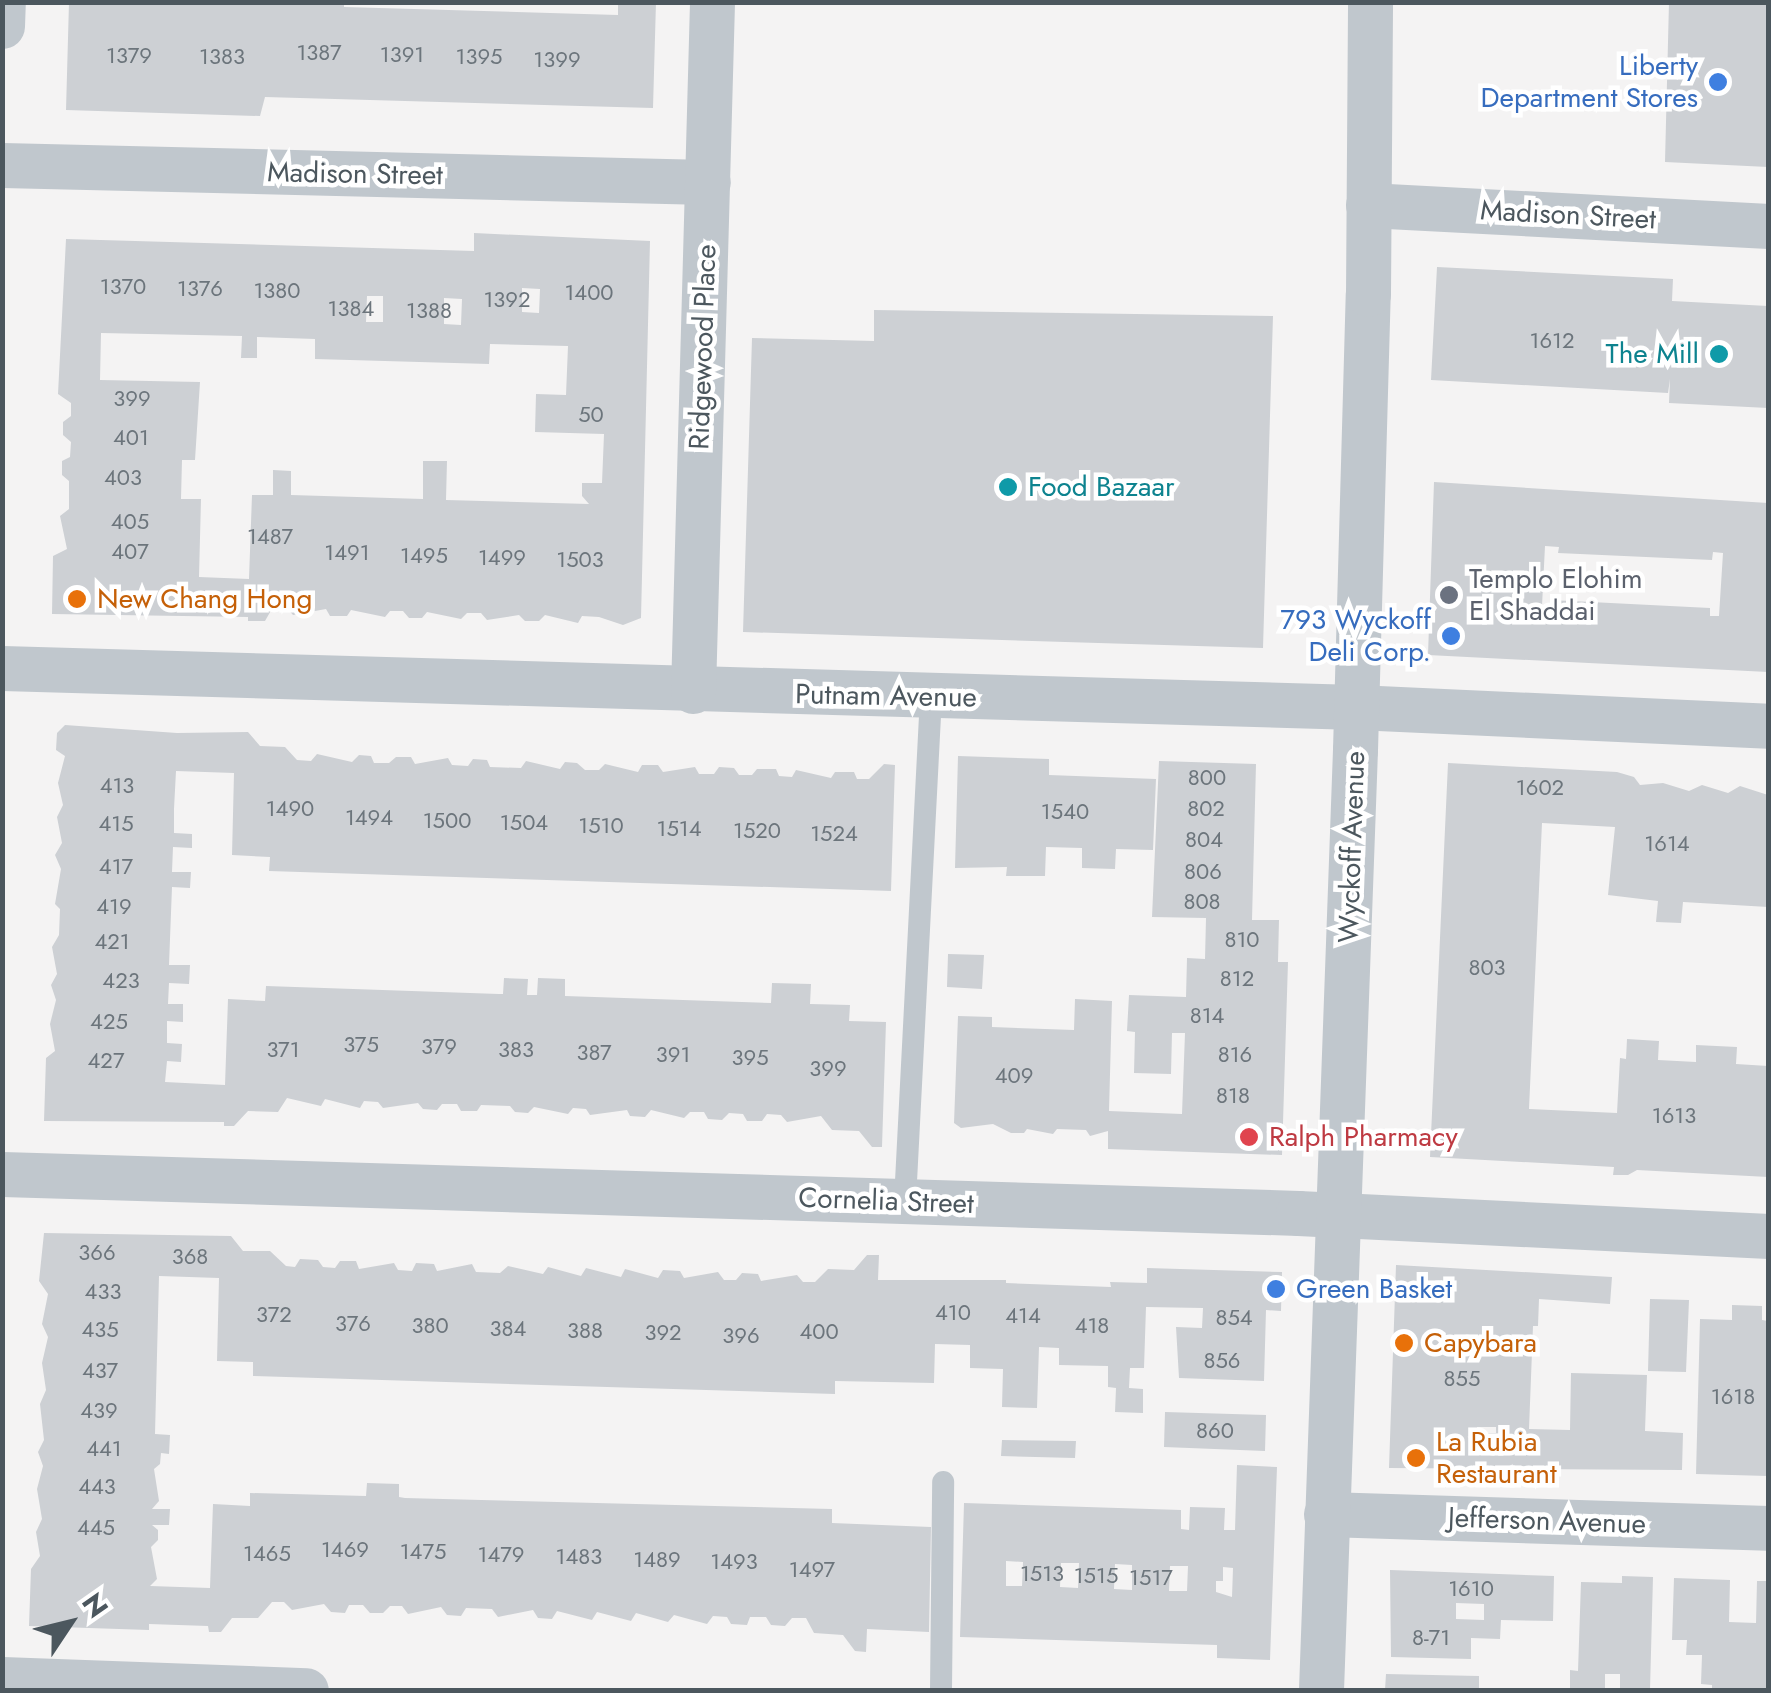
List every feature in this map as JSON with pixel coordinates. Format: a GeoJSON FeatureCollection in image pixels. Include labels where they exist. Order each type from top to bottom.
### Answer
{"type":"FeatureCollection","features":[{"type":"Feature","properties":{"kind":"street"},"geometry":{"type":"LineString","coordinates":[[2,26],[3,2]]}},
{"type":"Feature","properties":{"kind":"street","name":"Ridgewood Place"},"geometry":{"type":"LineString","coordinates":[[693,692],[712,2]]}},
{"type":"Feature","properties":{"kind":"street","name":"Wyckoff Avenue"},"geometry":{"type":"LineString","coordinates":[[1321,1690],[1341,1215],[1356,708],[1370,2]]}},
{"type":"Feature","properties":{"kind":"street","name":"Madison Street"},"geometry":{"type":"LineString","coordinates":[[2,165],[708,182]]}},
{"type":"Feature","properties":{"kind":"street","name":"Madison Street"},"geometry":{"type":"LineString","coordinates":[[1368,206],[1768,226]]}},
{"type":"Feature","properties":{"kind":"street","name":"Putnam Avenue"},"geometry":{"type":"LineString","coordinates":[[2,668],[693,692],[1356,708],[1768,726]]}},
{"type":"Feature","properties":{"kind":"street","name":"Cornelia Street"},"geometry":{"type":"LineString","coordinates":[[2,1174],[1341,1215],[1768,1236]]}},
{"type":"Feature","properties":{"kind":"street","name":"Jefferson Avenue"},"geometry":{"type":"LineString","coordinates":[[1326,1514],[1768,1528]]}},
{"type":"Feature","properties":{"kind":"street"},"geometry":{"type":"LineString","coordinates":[[2,1679],[306,1690]]}},
{"type":"Feature","properties":{"kind":"lane"},"geometry":{"type":"LineString","coordinates":[[905,1202],[931,697]]}},
{"type":"Feature","properties":{"kind":"lane"},"geometry":{"type":"LineString","coordinates":[[941,1690],[943,1482]]}},
{"type":"Feature","properties":{"kind":"building"},"geometry":{"type":"Polygon","coordinates":[[[69,2],[344,2],[344,7],[618,15],[618,2],[656,2],[653,108],[265,97],[260,116],[66,110],[69,2]]]}},
{"type":"Feature","properties":{"kind":"building","name":"Liberty Department Stores"},"geometry":{"type":"Polygon","coordinates":[[[1669,2],[1768,2],[1768,167],[1665,162],[1669,2]]]}},
{"type":"Feature","properties":{"kind":"building"},"geometry":{"type":"Polygon","coordinates":[[[474,233],[650,241],[641,618],[623,625],[582,616],[578,623],[545,615],[539,621],[525,621],[519,615],[487,620],[481,613],[467,613],[461,619],[427,612],[422,618],[409,618],[403,611],[390,611],[385,617],[351,610],[347,616],[330,616],[326,609],[293,615],[287,608],[273,607],[265,621],[248,621],[248,617],[52,614],[53,556],[67,549],[60,516],[69,509],[69,481],[62,475],[62,461],[70,457],[71,442],[63,435],[63,422],[71,416],[71,403],[58,394],[66,239],[474,251],[474,233]],[[522,288],[522,312],[539,313],[540,289],[522,288]],[[367,296],[366,322],[383,322],[383,296],[367,296]],[[444,298],[444,324],[461,325],[462,299],[444,298]],[[101,333],[100,380],[200,382],[195,460],[182,460],[181,499],[201,499],[199,577],[249,579],[252,495],[273,495],[273,470],[291,471],[291,495],[423,499],[423,461],[447,461],[446,500],[589,504],[582,496],[582,483],[602,483],[604,434],[535,432],[536,394],[566,395],[568,346],[490,344],[489,364],[315,359],[315,339],[257,337],[257,358],[241,358],[242,336],[101,333]]]}},
{"type":"Feature","properties":{"kind":"building"},"geometry":{"type":"Polygon","coordinates":[[[1437,267],[1673,279],[1672,301],[1768,306],[1768,408],[1669,403],[1670,379],[1668,393],[1431,380],[1437,267]]]}},
{"type":"Feature","properties":{"kind":"building","name":"Food Bazaar"},"geometry":{"type":"Polygon","coordinates":[[[874,310],[1273,316],[1263,648],[743,632],[752,338],[874,341],[874,310]]]}},
{"type":"Feature","properties":{"kind":"building"},"geometry":{"type":"Polygon","coordinates":[[[1434,482],[1768,503],[1768,672],[1428,655],[1434,482]],[[1545,546],[1542,606],[1551,606],[1551,600],[1710,608],[1710,616],[1719,616],[1723,553],[1713,552],[1712,560],[1558,553],[1559,547],[1545,546]]]}},
{"type":"Feature","properties":{"kind":"building"},"geometry":{"type":"Polygon","coordinates":[[[65,725],[177,733],[248,732],[260,746],[285,747],[297,760],[311,761],[317,754],[352,762],[359,755],[371,756],[374,763],[389,763],[396,757],[411,757],[415,764],[448,758],[452,765],[468,766],[473,759],[487,760],[490,767],[521,768],[526,761],[560,769],[565,762],[577,763],[585,770],[599,770],[605,764],[638,772],[642,765],[658,765],[663,772],[695,767],[699,774],[714,774],[719,767],[734,768],[739,775],[752,775],[757,769],[776,769],[779,776],[792,777],[796,770],[831,778],[835,772],[854,772],[857,779],[869,779],[884,764],[895,765],[891,891],[269,871],[270,857],[232,855],[234,773],[176,771],[174,809],[174,833],[192,834],[192,848],[173,847],[172,872],[191,872],[190,888],[172,887],[169,965],[190,965],[189,984],[169,983],[168,1004],[183,1004],[183,1022],[167,1021],[167,1043],[182,1044],[181,1062],[167,1061],[165,1082],[225,1085],[228,999],[265,1001],[266,986],[503,994],[504,978],[528,979],[527,995],[537,995],[538,978],[565,979],[565,996],[771,1003],[772,983],[811,984],[810,1004],[850,1005],[849,1021],[886,1022],[882,1147],[872,1147],[859,1131],[832,1130],[821,1116],[787,1122],[781,1115],[767,1114],[762,1121],[747,1121],[743,1114],[729,1113],[722,1120],[708,1119],[704,1112],[690,1112],[684,1118],[651,1110],[645,1117],[630,1116],[627,1110],[590,1115],[586,1109],[573,1108],[568,1114],[534,1107],[528,1113],[515,1112],[510,1106],[481,1105],[477,1111],[461,1111],[457,1104],[442,1104],[437,1110],[423,1109],[418,1103],[383,1108],[378,1102],[364,1101],[360,1108],[325,1099],[321,1106],[287,1098],[278,1112],[248,1111],[234,1126],[224,1126],[224,1122],[44,1121],[46,1058],[55,1051],[50,1024],[56,1000],[51,985],[57,974],[52,947],[59,935],[60,909],[55,904],[61,869],[55,855],[62,843],[57,817],[63,805],[58,783],[65,756],[56,750],[57,733],[65,725]]]}},
{"type":"Feature","properties":{"kind":"building"},"geometry":{"type":"Polygon","coordinates":[[[958,756],[1049,759],[1049,775],[1156,779],[1153,850],[1116,849],[1115,869],[1082,868],[1082,848],[1046,847],[1045,876],[1006,876],[1007,867],[955,868],[958,756]]]}},
{"type":"Feature","properties":{"kind":"building"},"geometry":{"type":"Polygon","coordinates":[[[1159,761],[1256,764],[1252,920],[1279,920],[1278,962],[1288,962],[1282,1155],[1108,1149],[1108,1131],[1090,1136],[1086,1130],[1057,1129],[1053,1134],[1027,1129],[1024,1133],[1011,1133],[993,1124],[961,1128],[954,1123],[958,1016],[992,1017],[992,1027],[1074,1030],[1075,999],[1112,1001],[1109,1111],[1182,1114],[1185,1033],[1172,1033],[1171,1074],[1134,1073],[1135,1032],[1127,1031],[1129,995],[1186,997],[1187,958],[1205,959],[1206,918],[1152,917],[1159,761]]]}},
{"type":"Feature","properties":{"kind":"building"},"geometry":{"type":"Polygon","coordinates":[[[1448,763],[1617,772],[1634,777],[1640,785],[1663,783],[1689,791],[1702,785],[1728,793],[1740,786],[1768,795],[1768,907],[1683,902],[1681,923],[1656,922],[1658,901],[1608,895],[1615,827],[1542,823],[1529,1109],[1617,1113],[1620,1058],[1626,1059],[1627,1039],[1659,1041],[1658,1060],[1696,1062],[1696,1045],[1737,1047],[1736,1064],[1768,1066],[1768,1177],[1637,1170],[1628,1175],[1613,1175],[1614,1167],[1430,1157],[1448,763]]]}},
{"type":"Feature","properties":{"kind":"building"},"geometry":{"type":"Polygon","coordinates":[[[948,954],[984,955],[982,989],[947,987],[948,954]]]}},
{"type":"Feature","properties":{"kind":"building"},"geometry":{"type":"Polygon","coordinates":[[[44,1233],[231,1236],[243,1251],[270,1251],[286,1266],[295,1267],[300,1259],[318,1260],[323,1267],[335,1268],[340,1261],[356,1261],[359,1269],[394,1263],[398,1270],[412,1271],[416,1263],[434,1264],[437,1271],[472,1264],[476,1272],[500,1273],[508,1266],[543,1274],[548,1267],[581,1276],[586,1268],[621,1277],[625,1269],[658,1278],[663,1270],[680,1271],[684,1278],[718,1272],[724,1280],[736,1280],[742,1273],[758,1274],[761,1281],[797,1275],[803,1282],[815,1282],[828,1269],[854,1270],[867,1255],[879,1255],[878,1280],[1006,1280],[1111,1287],[1110,1282],[1147,1283],[1147,1268],[1282,1272],[1281,1311],[1266,1310],[1264,1381],[1179,1378],[1176,1327],[1202,1328],[1203,1308],[1146,1307],[1144,1368],[1130,1368],[1129,1388],[1143,1389],[1143,1413],[1115,1412],[1116,1388],[1108,1387],[1108,1366],[1059,1365],[1059,1348],[1039,1347],[1037,1408],[1002,1407],[1003,1369],[970,1368],[970,1345],[935,1344],[934,1383],[835,1381],[835,1394],[253,1376],[253,1362],[217,1361],[219,1278],[159,1276],[155,1434],[170,1435],[169,1454],[161,1453],[160,1464],[154,1469],[159,1501],[152,1509],[170,1509],[169,1525],[152,1525],[158,1530],[158,1540],[151,1547],[157,1579],[150,1586],[210,1588],[213,1504],[250,1506],[250,1493],[366,1496],[367,1483],[399,1484],[399,1497],[405,1498],[832,1509],[832,1523],[931,1527],[929,1632],[867,1629],[866,1652],[855,1651],[843,1635],[814,1633],[806,1618],[792,1618],[785,1626],[771,1625],[766,1617],[750,1617],[747,1625],[731,1624],[727,1617],[713,1616],[707,1624],[674,1615],[668,1622],[636,1613],[631,1621],[597,1612],[592,1620],[557,1611],[552,1619],[538,1618],[533,1610],[498,1617],[492,1609],[466,1608],[461,1616],[447,1615],[441,1607],[408,1614],[402,1606],[370,1613],[363,1605],[349,1605],[345,1613],[331,1612],[324,1604],[292,1610],[284,1602],[272,1602],[258,1618],[232,1618],[221,1632],[209,1632],[208,1626],[149,1624],[149,1630],[29,1626],[31,1569],[40,1556],[36,1532],[42,1519],[37,1489],[43,1466],[38,1452],[44,1440],[40,1404],[46,1390],[42,1363],[48,1337],[42,1324],[48,1294],[39,1281],[44,1233]]]}},
{"type":"Feature","properties":{"kind":"building"},"geometry":{"type":"Polygon","coordinates":[[[1396,1265],[1612,1277],[1610,1304],[1539,1299],[1538,1326],[1533,1326],[1529,1429],[1570,1430],[1571,1373],[1647,1375],[1645,1431],[1683,1433],[1682,1470],[1389,1468],[1396,1265]],[[1477,1427],[1477,1433],[1496,1433],[1496,1427],[1477,1427]]]}},
{"type":"Feature","properties":{"kind":"building"},"geometry":{"type":"Polygon","coordinates":[[[1650,1299],[1689,1300],[1686,1372],[1648,1371],[1650,1299]]]}},
{"type":"Feature","properties":{"kind":"building"},"geometry":{"type":"Polygon","coordinates":[[[1732,1305],[1762,1306],[1762,1320],[1768,1321],[1768,1476],[1696,1474],[1700,1319],[1732,1320],[1732,1305]]]}},
{"type":"Feature","properties":{"kind":"building"},"geometry":{"type":"Polygon","coordinates":[[[1165,1412],[1266,1415],[1265,1451],[1164,1447],[1165,1412]]]}},
{"type":"Feature","properties":{"kind":"building"},"geometry":{"type":"Polygon","coordinates":[[[1002,1440],[1076,1441],[1075,1458],[1001,1456],[1002,1440]]]}},
{"type":"Feature","properties":{"kind":"building"},"geometry":{"type":"Polygon","coordinates":[[[1237,1465],[1277,1467],[1270,1660],[1217,1658],[1217,1645],[960,1637],[964,1503],[1181,1510],[1181,1529],[1189,1530],[1190,1507],[1225,1508],[1224,1530],[1235,1530],[1237,1465]],[[1006,1561],[1006,1586],[1022,1586],[1023,1562],[1006,1561]],[[1061,1563],[1060,1587],[1078,1588],[1079,1563],[1061,1563]],[[1115,1564],[1114,1589],[1132,1590],[1132,1565],[1115,1564]],[[1170,1566],[1169,1591],[1187,1591],[1188,1566],[1170,1566]],[[1223,1567],[1223,1581],[1216,1581],[1216,1592],[1232,1597],[1233,1568],[1223,1567]]]}},
{"type":"Feature","properties":{"kind":"building"},"geometry":{"type":"Polygon","coordinates":[[[1390,1570],[1554,1576],[1553,1621],[1501,1620],[1500,1639],[1471,1638],[1471,1659],[1391,1657],[1390,1570]],[[1456,1603],[1456,1619],[1484,1620],[1484,1604],[1456,1603]]]}},
{"type":"Feature","properties":{"kind":"building"},"geometry":{"type":"Polygon","coordinates":[[[1622,1576],[1653,1577],[1650,1690],[1620,1690],[1620,1674],[1605,1674],[1605,1690],[1570,1690],[1570,1670],[1578,1671],[1581,1582],[1622,1583],[1622,1576]]]}},
{"type":"Feature","properties":{"kind":"building"},"geometry":{"type":"Polygon","coordinates":[[[1674,1578],[1730,1580],[1729,1622],[1756,1623],[1757,1581],[1768,1581],[1768,1690],[1712,1690],[1712,1685],[1701,1684],[1702,1655],[1686,1655],[1687,1640],[1672,1640],[1674,1578]]]}},
{"type":"Feature","properties":{"kind":"building"},"geometry":{"type":"Polygon","coordinates":[[[1386,1674],[1479,1676],[1479,1690],[1385,1690],[1386,1674]]]}},
{"type":"Feature","properties":{"kind":"place","name":"Liberty Department Stores"},"geometry":{"type":"Point","coordinates":[1718,82]}},
{"type":"Feature","properties":{"kind":"place","name":"The Mill"},"geometry":{"type":"Point","coordinates":[1719,354]}},
{"type":"Feature","properties":{"kind":"place","name":"Food Bazaar"},"geometry":{"type":"Point","coordinates":[1008,487]}},
{"type":"Feature","properties":{"kind":"place","name":"Templo Elohim El Shaddai"},"geometry":{"type":"Point","coordinates":[1449,595]}},
{"type":"Feature","properties":{"kind":"place","name":"New Chang Hong"},"geometry":{"type":"Point","coordinates":[77,599]}},
{"type":"Feature","properties":{"kind":"place","name":"793 Wyckoff Deli Corp."},"geometry":{"type":"Point","coordinates":[1451,636]}},
{"type":"Feature","properties":{"kind":"place","name":"Ralph Pharmacy"},"geometry":{"type":"Point","coordinates":[1249,1137]}},
{"type":"Feature","properties":{"kind":"place","name":"Green Basket"},"geometry":{"type":"Point","coordinates":[1276,1289]}},
{"type":"Feature","properties":{"kind":"place","name":"Capybara"},"geometry":{"type":"Point","coordinates":[1404,1343]}},
{"type":"Feature","properties":{"kind":"place","name":"La Rubia Restaurant"},"geometry":{"type":"Point","coordinates":[1416,1458]}}]}
